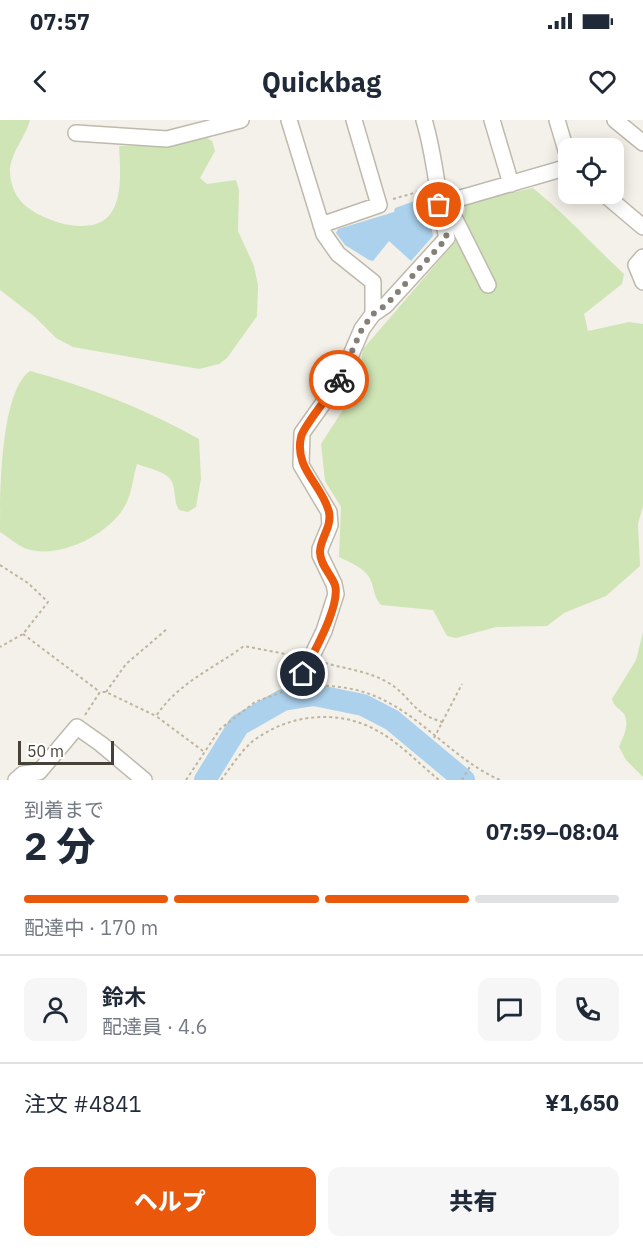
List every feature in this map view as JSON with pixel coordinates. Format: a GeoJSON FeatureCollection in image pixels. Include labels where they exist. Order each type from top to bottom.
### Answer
{"type":"FeatureCollection","features":[{"type":"Feature","properties":{"kind":"street"},"geometry":{"type":"LineString","coordinates":[[76,133],[167,139],[241,120]]}},
{"type":"Feature","properties":{"kind":"street"},"geometry":{"type":"LineString","coordinates":[[289,120],[321,225],[331,246],[373,282],[373,314]]}},
{"type":"Feature","properties":{"kind":"street"},"geometry":{"type":"LineString","coordinates":[[321,225],[378,204],[354,120]]}},
{"type":"Feature","properties":{"kind":"street"},"geometry":{"type":"LineString","coordinates":[[297,687],[324,631],[336,594],[334,584],[320,555],[320,549],[330,525],[329,512],[301,465],[300,439],[341,378],[362,329],[373,314],[386,305],[447,238],[424,120]]}},
{"type":"Feature","properties":{"kind":"street"},"geometry":{"type":"LineString","coordinates":[[492,120],[511,184]]}},
{"type":"Feature","properties":{"kind":"street"},"geometry":{"type":"LineString","coordinates":[[557,120],[562,138]]}},
{"type":"Feature","properties":{"kind":"street"},"geometry":{"type":"LineString","coordinates":[[615,120],[643,143]]}},
{"type":"Feature","properties":{"kind":"street"},"geometry":{"type":"LineString","coordinates":[[437,190],[454,200],[558,170]]}},
{"type":"Feature","properties":{"kind":"street"},"geometry":{"type":"LineString","coordinates":[[437,190],[488,285]]}},
{"type":"Feature","properties":{"kind":"street"},"geometry":{"type":"LineString","coordinates":[[616,204],[643,226]]}},
{"type":"Feature","properties":{"kind":"street"},"geometry":{"type":"LineString","coordinates":[[643,257],[636,265],[643,282]]}},
{"type":"Feature","properties":{"kind":"street"},"geometry":{"type":"LineString","coordinates":[[16,780],[23,774],[39,772],[77,728],[144,780]]}},
{"type":"Feature","properties":{"kind":"path"},"geometry":{"type":"LineString","coordinates":[[378,204],[437,190]]}},
{"type":"Feature","properties":{"kind":"path"},"geometry":{"type":"LineString","coordinates":[[0,565],[28,583],[48,602],[23,634],[0,647]]}},
{"type":"Feature","properties":{"kind":"path"},"geometry":{"type":"LineString","coordinates":[[106,692],[126,664],[167,629]]}},
{"type":"Feature","properties":{"kind":"path"},"geometry":{"type":"LineString","coordinates":[[23,634],[100,692],[106,692],[156,716],[203,751]]}},
{"type":"Feature","properties":{"kind":"path"},"geometry":{"type":"LineString","coordinates":[[156,716],[167,699],[185,684],[244,646],[363,671],[388,683],[421,714],[443,722]]}},
{"type":"Feature","properties":{"kind":"path"},"geometry":{"type":"LineString","coordinates":[[434,738],[462,684]]}},
{"type":"Feature","properties":{"kind":"path"},"geometry":{"type":"LineString","coordinates":[[186,780],[203,751],[220,729],[236,715],[255,702],[297,687],[342,687],[378,697],[471,765],[500,780]]}},
{"type":"Feature","properties":{"kind":"path"},"geometry":{"type":"LineString","coordinates":[[77,728],[100,692]]}},
{"type":"Feature","properties":{"kind":"path"},"geometry":{"type":"LineString","coordinates":[[221,780],[241,753],[270,730],[284,723],[327,717],[354,721],[371,728],[391,740],[439,780]]}},
{"type":"Feature","properties":{"kind":"path"},"geometry":{"type":"LineString","coordinates":[[462,780],[471,765]]}},
{"type":"Feature","properties":{"kind":"green space"},"geometry":{"type":"Polygon","coordinates":[[[0,120],[30,120],[11,165],[11,181],[17,196],[35,213],[70,225],[93,225],[103,221],[111,213],[119,190],[119,146],[174,145],[204,136],[212,141],[215,151],[200,178],[207,184],[236,180],[239,190],[238,231],[254,266],[258,285],[257,316],[227,358],[219,364],[199,369],[73,347],[56,338],[35,317],[0,290],[0,120]]]}},
{"type":"Feature","properties":{"kind":"green space"},"geometry":{"type":"Polygon","coordinates":[[[533,188],[624,274],[622,284],[584,314],[588,331],[629,322],[643,324],[643,506],[638,524],[640,566],[606,596],[564,613],[547,626],[496,627],[456,638],[447,636],[433,610],[381,605],[368,575],[339,557],[341,507],[325,481],[321,444],[358,386],[363,349],[461,235],[466,203],[533,188]]]}},
{"type":"Feature","properties":{"kind":"green space"},"geometry":{"type":"Polygon","coordinates":[[[30,371],[117,400],[199,439],[201,479],[196,507],[188,512],[179,510],[169,478],[137,464],[126,504],[108,526],[81,542],[67,548],[37,551],[24,548],[0,532],[0,494],[7,421],[20,382],[30,371]]]}},
{"type":"Feature","properties":{"kind":"green space"},"geometry":{"type":"Polygon","coordinates":[[[643,632],[643,777],[626,760],[619,747],[625,731],[626,718],[612,699],[636,660],[643,632]]]}},
{"type":"Feature","properties":{"kind":"water"},"geometry":{"type":"Polygon","coordinates":[[[426,197],[433,236],[411,261],[389,241],[373,261],[369,260],[345,245],[336,233],[338,229],[394,212],[395,208],[426,197]]]}},
{"type":"Feature","properties":{"kind":"waterway"},"geometry":{"type":"LineString","coordinates":[[205,780],[239,725],[283,700],[314,695],[363,705],[392,720],[464,780]]}},
{"type":"Feature","properties":{"kind":"way so far"},"geometry":{"type":"LineString","coordinates":[[339,380],[362,329],[373,314],[386,305],[447,238],[439,205]]}},
{"type":"Feature","properties":{"kind":"route"},"geometry":{"type":"LineString","coordinates":[[303,674],[324,631],[336,594],[334,584],[320,555],[320,549],[330,525],[329,512],[324,500],[301,465],[300,439],[339,380]]}}]}
